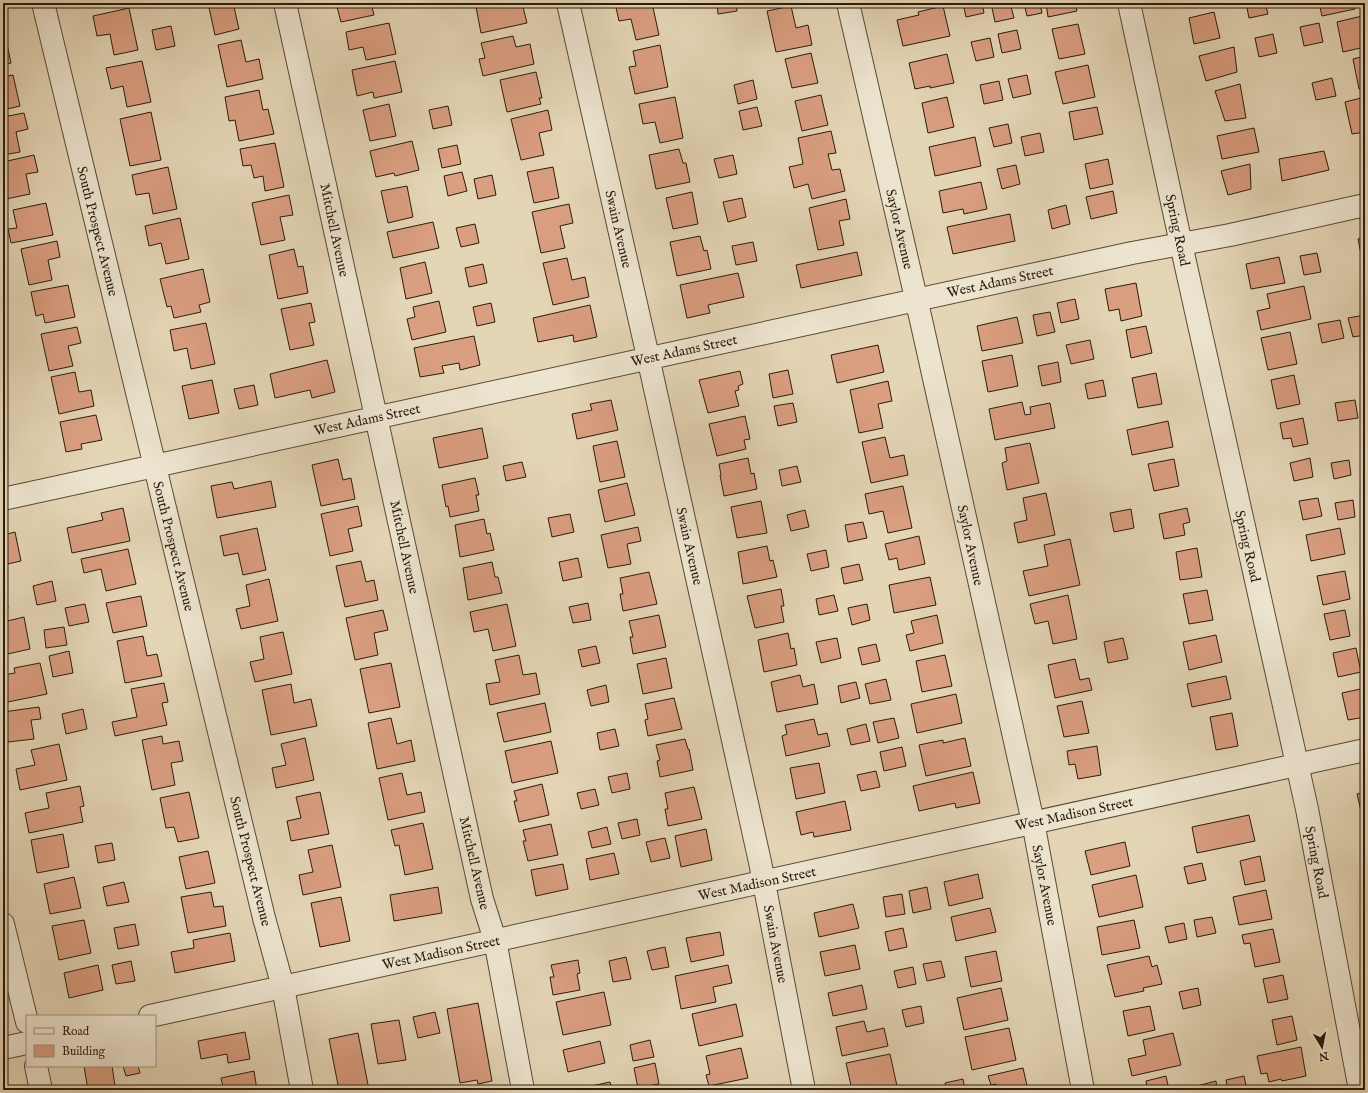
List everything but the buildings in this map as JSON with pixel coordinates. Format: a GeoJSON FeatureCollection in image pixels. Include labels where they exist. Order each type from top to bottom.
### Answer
{"type":"FeatureCollection","features":[{"type":"Feature","properties":{"kind":"street","name":"South Prospect Avenue"},"geometry":{"type":"LineString","coordinates":[[43,3],[264,918],[283,987],[302,1090]]}},
{"type":"Feature","properties":{"kind":"street","name":"Mitchell Avenue"},"geometry":{"type":"LineString","coordinates":[[285,3],[482,898],[495,940],[524,1090]]}},
{"type":"Feature","properties":{"kind":"street","name":"Swain Avenue"},"geometry":{"type":"LineString","coordinates":[[568,3],[764,881],[804,1090]]}},
{"type":"Feature","properties":{"kind":"street","name":"Saylor Avenue"},"geometry":{"type":"LineString","coordinates":[[848,3],[1033,822],[1083,1090]]}},
{"type":"Feature","properties":{"kind":"street","name":"Spring Road"},"geometry":{"type":"LineString","coordinates":[[1129,3],[1306,809],[1360,1090]]}},
{"type":"Feature","properties":{"kind":"street","name":"West Adams Street"},"geometry":{"type":"LineString","coordinates":[[3,499],[1124,254],[1230,235],[1365,205]]}},
{"type":"Feature","properties":{"kind":"street","name":"West Madison Street"},"geometry":{"type":"LineString","coordinates":[[155,1015],[1365,750]]}},
{"type":"Feature","properties":{"kind":"street"},"geometry":{"type":"LineString","coordinates":[[3,924],[26,1018]]}},
{"type":"Feature","properties":{"kind":"street"},"geometry":{"type":"LineString","coordinates":[[3,1048],[26,1043]]}},
{"type":"Feature","properties":{"kind":"street"},"geometry":{"type":"LineString","coordinates":[[36,1067],[41,1090]]}}]}
